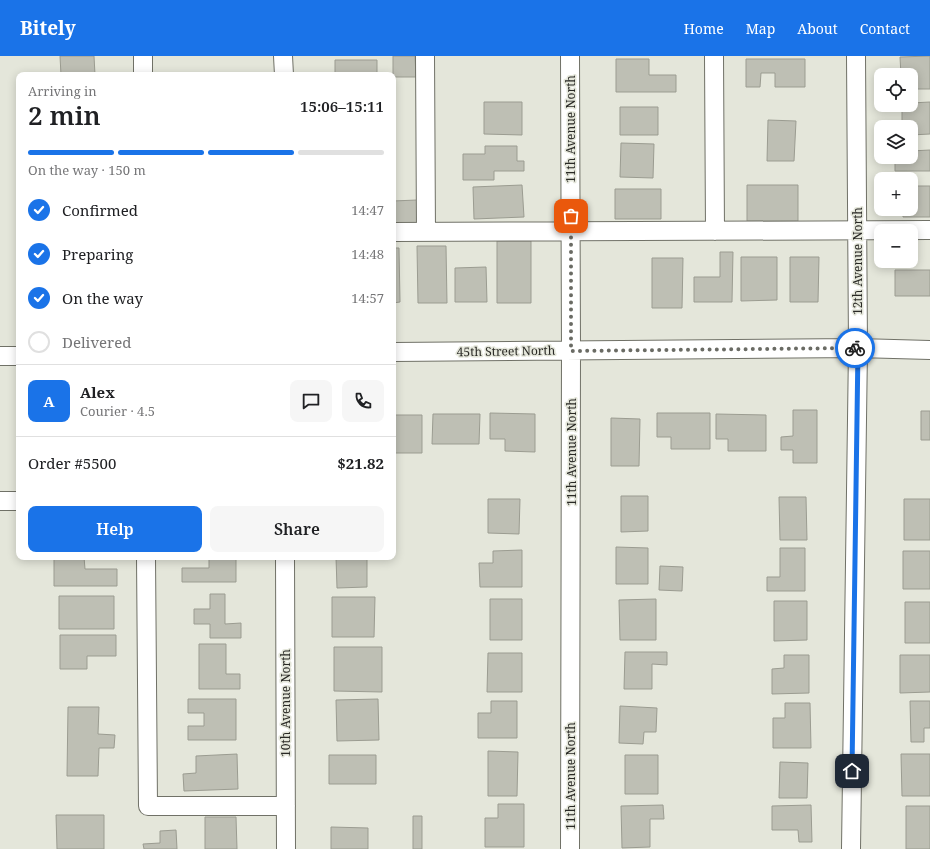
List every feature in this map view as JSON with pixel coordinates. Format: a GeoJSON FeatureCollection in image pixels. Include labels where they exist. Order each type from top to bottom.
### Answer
{"type":"FeatureCollection","features":[{"type":"Feature","properties":{"kind":"street"},"geometry":{"type":"LineString","coordinates":[[142,56],[143,72]]}},
{"type":"Feature","properties":{"kind":"street"},"geometry":{"type":"LineString","coordinates":[[284,56],[284,72]]}},
{"type":"Feature","properties":{"kind":"street"},"geometry":{"type":"LineString","coordinates":[[425,56],[426,232]]}},
{"type":"Feature","properties":{"kind":"street","name":"11th Avenue North"},"geometry":{"type":"LineString","coordinates":[[570,56],[570,849]]}},
{"type":"Feature","properties":{"kind":"street"},"geometry":{"type":"LineString","coordinates":[[714,56],[714,231]]}},
{"type":"Feature","properties":{"kind":"street","name":"12th Avenue North"},"geometry":{"type":"LineString","coordinates":[[851,849],[858,348],[856,56]]}},
{"type":"Feature","properties":{"kind":"street"},"geometry":{"type":"LineString","coordinates":[[396,232],[930,230]]}},
{"type":"Feature","properties":{"kind":"street","name":"45th Street North"},"geometry":{"type":"LineString","coordinates":[[396,352],[858,348],[930,350]]}},
{"type":"Feature","properties":{"kind":"street"},"geometry":{"type":"LineString","coordinates":[[0,356],[16,356]]}},
{"type":"Feature","properties":{"kind":"street"},"geometry":{"type":"LineString","coordinates":[[0,501],[16,501]]}},
{"type":"Feature","properties":{"kind":"street"},"geometry":{"type":"LineString","coordinates":[[146,560],[148,806],[286,806]]}},
{"type":"Feature","properties":{"kind":"street","name":"10th Avenue North"},"geometry":{"type":"LineString","coordinates":[[285,560],[286,849]]}},
{"type":"Feature","properties":{"kind":"building"},"geometry":{"type":"Polygon","coordinates":[[[60,56],[94,56],[95,72],[61,72],[60,56]]]}},
{"type":"Feature","properties":{"kind":"building"},"geometry":{"type":"Polygon","coordinates":[[[393,56],[415,56],[416,77],[396,77],[396,72],[393,72],[393,56]]]}},
{"type":"Feature","properties":{"kind":"building"},"geometry":{"type":"Polygon","coordinates":[[[930,56],[930,89],[918,89],[918,68],[901,68],[900,57],[930,56]]]}},
{"type":"Feature","properties":{"kind":"building"},"geometry":{"type":"Polygon","coordinates":[[[616,59],[649,59],[649,75],[676,75],[676,92],[616,92],[616,59]]]}},
{"type":"Feature","properties":{"kind":"building"},"geometry":{"type":"Polygon","coordinates":[[[746,59],[805,59],[805,87],[775,87],[775,73],[761,73],[760,87],[746,87],[746,59]]]}},
{"type":"Feature","properties":{"kind":"building"},"geometry":{"type":"Polygon","coordinates":[[[335,60],[377,60],[377,72],[335,72],[335,60]]]}},
{"type":"Feature","properties":{"kind":"building"},"geometry":{"type":"Polygon","coordinates":[[[484,102],[522,102],[522,135],[484,134],[484,102]]]}},
{"type":"Feature","properties":{"kind":"building"},"geometry":{"type":"Polygon","coordinates":[[[930,102],[930,134],[918,135],[918,120],[902,120],[902,112],[918,112],[918,103],[930,102]]]}},
{"type":"Feature","properties":{"kind":"building"},"geometry":{"type":"Polygon","coordinates":[[[620,107],[658,107],[658,135],[620,135],[620,107]]]}},
{"type":"Feature","properties":{"kind":"building"},"geometry":{"type":"Polygon","coordinates":[[[768,120],[796,121],[794,161],[767,161],[768,120]]]}},
{"type":"Feature","properties":{"kind":"building"},"geometry":{"type":"Polygon","coordinates":[[[621,143],[654,144],[653,178],[620,177],[621,143]]]}},
{"type":"Feature","properties":{"kind":"building"},"geometry":{"type":"Polygon","coordinates":[[[485,146],[517,146],[517,161],[524,161],[524,171],[494,171],[494,180],[463,180],[463,154],[485,154],[485,146]]]}},
{"type":"Feature","properties":{"kind":"building"},"geometry":{"type":"Polygon","coordinates":[[[930,150],[930,171],[895,171],[895,164],[918,164],[918,151],[930,150]]]}},
{"type":"Feature","properties":{"kind":"building"},"geometry":{"type":"Polygon","coordinates":[[[522,185],[524,217],[474,219],[473,187],[522,185]]]}},
{"type":"Feature","properties":{"kind":"building"},"geometry":{"type":"Polygon","coordinates":[[[747,185],[798,185],[798,221],[747,221],[747,185]]]}},
{"type":"Feature","properties":{"kind":"building"},"geometry":{"type":"Polygon","coordinates":[[[918,186],[930,186],[930,217],[903,217],[918,216],[918,186]]]}},
{"type":"Feature","properties":{"kind":"building"},"geometry":{"type":"Polygon","coordinates":[[[615,189],[661,189],[661,219],[615,219],[615,189]]]}},
{"type":"Feature","properties":{"kind":"building"},"geometry":{"type":"Polygon","coordinates":[[[417,200],[417,224],[396,224],[396,201],[417,200]]]}},
{"type":"Feature","properties":{"kind":"building"},"geometry":{"type":"Polygon","coordinates":[[[497,241],[531,241],[531,303],[497,303],[497,241]]]}},
{"type":"Feature","properties":{"kind":"building"},"geometry":{"type":"Polygon","coordinates":[[[417,246],[446,246],[447,303],[418,303],[417,246]]]}},
{"type":"Feature","properties":{"kind":"building"},"geometry":{"type":"Polygon","coordinates":[[[396,248],[399,248],[400,302],[396,303],[396,248]]]}},
{"type":"Feature","properties":{"kind":"building"},"geometry":{"type":"Polygon","coordinates":[[[720,252],[733,252],[732,302],[694,302],[694,277],[720,277],[720,252]]]}},
{"type":"Feature","properties":{"kind":"building"},"geometry":{"type":"Polygon","coordinates":[[[741,257],[777,257],[777,300],[741,301],[741,257]]]}},
{"type":"Feature","properties":{"kind":"building"},"geometry":{"type":"Polygon","coordinates":[[[790,257],[819,257],[818,302],[790,302],[790,257]]]}},
{"type":"Feature","properties":{"kind":"building"},"geometry":{"type":"Polygon","coordinates":[[[652,258],[683,258],[682,308],[652,308],[652,258]]]}},
{"type":"Feature","properties":{"kind":"building"},"geometry":{"type":"Polygon","coordinates":[[[486,267],[487,302],[455,302],[455,268],[486,267]]]}},
{"type":"Feature","properties":{"kind":"building"},"geometry":{"type":"Polygon","coordinates":[[[895,270],[930,270],[930,296],[895,296],[895,270]]]}},
{"type":"Feature","properties":{"kind":"building"},"geometry":{"type":"Polygon","coordinates":[[[793,410],[817,410],[817,463],[793,463],[793,450],[781,450],[781,437],[793,436],[793,410]]]}},
{"type":"Feature","properties":{"kind":"building"},"geometry":{"type":"Polygon","coordinates":[[[921,411],[930,411],[930,440],[921,440],[921,411]]]}},
{"type":"Feature","properties":{"kind":"building"},"geometry":{"type":"Polygon","coordinates":[[[490,413],[535,414],[535,452],[505,451],[505,439],[490,439],[490,413]]]}},
{"type":"Feature","properties":{"kind":"building"},"geometry":{"type":"Polygon","coordinates":[[[657,413],[710,413],[710,449],[671,449],[671,437],[657,437],[657,413]]]}},
{"type":"Feature","properties":{"kind":"building"},"geometry":{"type":"Polygon","coordinates":[[[433,414],[480,414],[479,444],[432,444],[433,414]]]}},
{"type":"Feature","properties":{"kind":"building"},"geometry":{"type":"Polygon","coordinates":[[[716,414],[766,415],[766,451],[728,451],[728,439],[716,439],[716,414]]]}},
{"type":"Feature","properties":{"kind":"building"},"geometry":{"type":"Polygon","coordinates":[[[396,415],[422,415],[422,453],[396,453],[396,415]]]}},
{"type":"Feature","properties":{"kind":"building"},"geometry":{"type":"Polygon","coordinates":[[[611,418],[640,419],[639,466],[611,466],[611,418]]]}},
{"type":"Feature","properties":{"kind":"building"},"geometry":{"type":"Polygon","coordinates":[[[621,496],[648,496],[648,531],[621,532],[621,496]]]}},
{"type":"Feature","properties":{"kind":"building"},"geometry":{"type":"Polygon","coordinates":[[[779,497],[806,497],[807,540],[780,540],[779,497]]]}},
{"type":"Feature","properties":{"kind":"building"},"geometry":{"type":"Polygon","coordinates":[[[488,499],[520,499],[519,534],[488,533],[488,499]]]}},
{"type":"Feature","properties":{"kind":"building"},"geometry":{"type":"Polygon","coordinates":[[[904,499],[930,499],[930,540],[904,540],[904,499]]]}},
{"type":"Feature","properties":{"kind":"building"},"geometry":{"type":"Polygon","coordinates":[[[616,547],[648,548],[648,584],[616,584],[616,547]]]}},
{"type":"Feature","properties":{"kind":"building"},"geometry":{"type":"Polygon","coordinates":[[[780,548],[805,548],[805,591],[767,591],[767,577],[780,577],[780,548]]]}},
{"type":"Feature","properties":{"kind":"building"},"geometry":{"type":"Polygon","coordinates":[[[522,550],[522,587],[480,587],[479,563],[493,563],[493,551],[522,550]]]}},
{"type":"Feature","properties":{"kind":"building"},"geometry":{"type":"Polygon","coordinates":[[[903,551],[930,551],[930,589],[903,589],[903,551]]]}},
{"type":"Feature","properties":{"kind":"building"},"geometry":{"type":"Polygon","coordinates":[[[54,560],[84,560],[85,569],[117,569],[117,586],[54,586],[54,560]]]}},
{"type":"Feature","properties":{"kind":"building"},"geometry":{"type":"Polygon","coordinates":[[[209,560],[236,560],[236,582],[182,582],[182,568],[209,568],[209,560]]]}},
{"type":"Feature","properties":{"kind":"building"},"geometry":{"type":"Polygon","coordinates":[[[336,560],[367,560],[367,587],[337,588],[336,560]]]}},
{"type":"Feature","properties":{"kind":"building"},"geometry":{"type":"Polygon","coordinates":[[[660,566],[683,567],[682,591],[659,590],[660,566]]]}},
{"type":"Feature","properties":{"kind":"building"},"geometry":{"type":"Polygon","coordinates":[[[210,594],[225,594],[225,624],[241,623],[241,638],[210,638],[210,624],[194,624],[194,609],[210,609],[210,594]]]}},
{"type":"Feature","properties":{"kind":"building"},"geometry":{"type":"Polygon","coordinates":[[[59,596],[114,596],[114,629],[59,629],[59,596]]]}},
{"type":"Feature","properties":{"kind":"building"},"geometry":{"type":"Polygon","coordinates":[[[332,597],[375,597],[374,637],[332,637],[332,597]]]}},
{"type":"Feature","properties":{"kind":"building"},"geometry":{"type":"Polygon","coordinates":[[[490,599],[522,599],[522,640],[490,640],[490,599]]]}},
{"type":"Feature","properties":{"kind":"building"},"geometry":{"type":"Polygon","coordinates":[[[656,599],[656,640],[620,640],[619,600],[656,599]]]}},
{"type":"Feature","properties":{"kind":"building"},"geometry":{"type":"Polygon","coordinates":[[[774,601],[807,601],[807,640],[774,641],[774,601]]]}},
{"type":"Feature","properties":{"kind":"building"},"geometry":{"type":"Polygon","coordinates":[[[905,602],[930,602],[930,643],[905,643],[905,602]]]}},
{"type":"Feature","properties":{"kind":"building"},"geometry":{"type":"Polygon","coordinates":[[[60,635],[116,635],[116,656],[87,656],[87,669],[60,669],[60,635]]]}},
{"type":"Feature","properties":{"kind":"building"},"geometry":{"type":"Polygon","coordinates":[[[199,644],[226,644],[226,674],[240,674],[240,689],[199,689],[199,644]]]}},
{"type":"Feature","properties":{"kind":"building"},"geometry":{"type":"Polygon","coordinates":[[[334,647],[382,647],[382,692],[334,691],[334,647]]]}},
{"type":"Feature","properties":{"kind":"building"},"geometry":{"type":"Polygon","coordinates":[[[625,652],[667,652],[667,665],[652,664],[652,689],[624,689],[625,652]]]}},
{"type":"Feature","properties":{"kind":"building"},"geometry":{"type":"Polygon","coordinates":[[[488,653],[522,653],[522,692],[487,692],[488,653]]]}},
{"type":"Feature","properties":{"kind":"building"},"geometry":{"type":"Polygon","coordinates":[[[784,655],[809,655],[809,693],[772,694],[772,669],[784,668],[784,655]]]}},
{"type":"Feature","properties":{"kind":"building"},"geometry":{"type":"Polygon","coordinates":[[[900,655],[930,655],[930,692],[900,693],[900,655]]]}},
{"type":"Feature","properties":{"kind":"building"},"geometry":{"type":"Polygon","coordinates":[[[188,699],[236,699],[236,740],[188,740],[188,726],[204,726],[204,713],[188,713],[188,699]]]}},
{"type":"Feature","properties":{"kind":"building"},"geometry":{"type":"Polygon","coordinates":[[[378,699],[379,740],[337,741],[336,700],[378,699]]]}},
{"type":"Feature","properties":{"kind":"building"},"geometry":{"type":"Polygon","coordinates":[[[491,701],[517,701],[517,738],[478,738],[478,713],[491,713],[491,701]]]}},
{"type":"Feature","properties":{"kind":"building"},"geometry":{"type":"Polygon","coordinates":[[[910,701],[930,701],[930,728],[924,728],[924,742],[911,742],[910,701]]]}},
{"type":"Feature","properties":{"kind":"building"},"geometry":{"type":"Polygon","coordinates":[[[785,703],[810,703],[811,748],[773,748],[773,718],[785,718],[785,703]]]}},
{"type":"Feature","properties":{"kind":"building"},"geometry":{"type":"Polygon","coordinates":[[[620,706],[657,708],[656,732],[644,732],[643,744],[619,743],[620,706]]]}},
{"type":"Feature","properties":{"kind":"building"},"geometry":{"type":"Polygon","coordinates":[[[68,707],[99,707],[98,734],[115,735],[114,748],[99,748],[98,776],[67,776],[68,707]]]}},
{"type":"Feature","properties":{"kind":"building"},"geometry":{"type":"Polygon","coordinates":[[[488,751],[518,752],[517,796],[488,796],[488,751]]]}},
{"type":"Feature","properties":{"kind":"building"},"geometry":{"type":"Polygon","coordinates":[[[237,754],[238,789],[184,791],[183,774],[196,773],[196,756],[237,754]]]}},
{"type":"Feature","properties":{"kind":"building"},"geometry":{"type":"Polygon","coordinates":[[[901,754],[930,754],[930,796],[902,796],[901,754]]]}},
{"type":"Feature","properties":{"kind":"building"},"geometry":{"type":"Polygon","coordinates":[[[329,755],[376,755],[376,784],[329,784],[329,755]]]}},
{"type":"Feature","properties":{"kind":"building"},"geometry":{"type":"Polygon","coordinates":[[[625,755],[658,755],[658,794],[625,794],[625,755]]]}},
{"type":"Feature","properties":{"kind":"building"},"geometry":{"type":"Polygon","coordinates":[[[780,762],[808,763],[807,798],[779,798],[780,762]]]}},
{"type":"Feature","properties":{"kind":"building"},"geometry":{"type":"Polygon","coordinates":[[[498,804],[524,804],[524,847],[485,847],[485,818],[498,818],[498,804]]]}},
{"type":"Feature","properties":{"kind":"building"},"geometry":{"type":"Polygon","coordinates":[[[663,805],[664,819],[650,819],[650,847],[622,848],[621,806],[663,805]]]}},
{"type":"Feature","properties":{"kind":"building"},"geometry":{"type":"Polygon","coordinates":[[[811,805],[812,842],[799,842],[798,830],[772,830],[772,806],[811,805]]]}},
{"type":"Feature","properties":{"kind":"building"},"geometry":{"type":"Polygon","coordinates":[[[906,806],[930,806],[930,849],[906,849],[906,806]]]}},
{"type":"Feature","properties":{"kind":"building"},"geometry":{"type":"Polygon","coordinates":[[[56,815],[104,815],[104,849],[57,849],[56,815]]]}},
{"type":"Feature","properties":{"kind":"building"},"geometry":{"type":"Polygon","coordinates":[[[413,816],[422,816],[422,849],[413,849],[413,816]]]}},
{"type":"Feature","properties":{"kind":"building"},"geometry":{"type":"Polygon","coordinates":[[[205,817],[236,817],[237,849],[205,849],[205,817]]]}},
{"type":"Feature","properties":{"kind":"building"},"geometry":{"type":"Polygon","coordinates":[[[331,827],[368,828],[368,849],[331,849],[331,827]]]}},
{"type":"Feature","properties":{"kind":"building"},"geometry":{"type":"Polygon","coordinates":[[[176,830],[177,849],[144,849],[143,844],[160,843],[160,831],[176,830]]]}},
{"type":"Feature","properties":{"kind":"way so far"},"geometry":{"type":"LineString","coordinates":[[571,216],[571,351],[855,348]]}},
{"type":"Feature","properties":{"kind":"route"},"geometry":{"type":"LineString","coordinates":[[852,771],[858,348],[855,348]]}}]}
